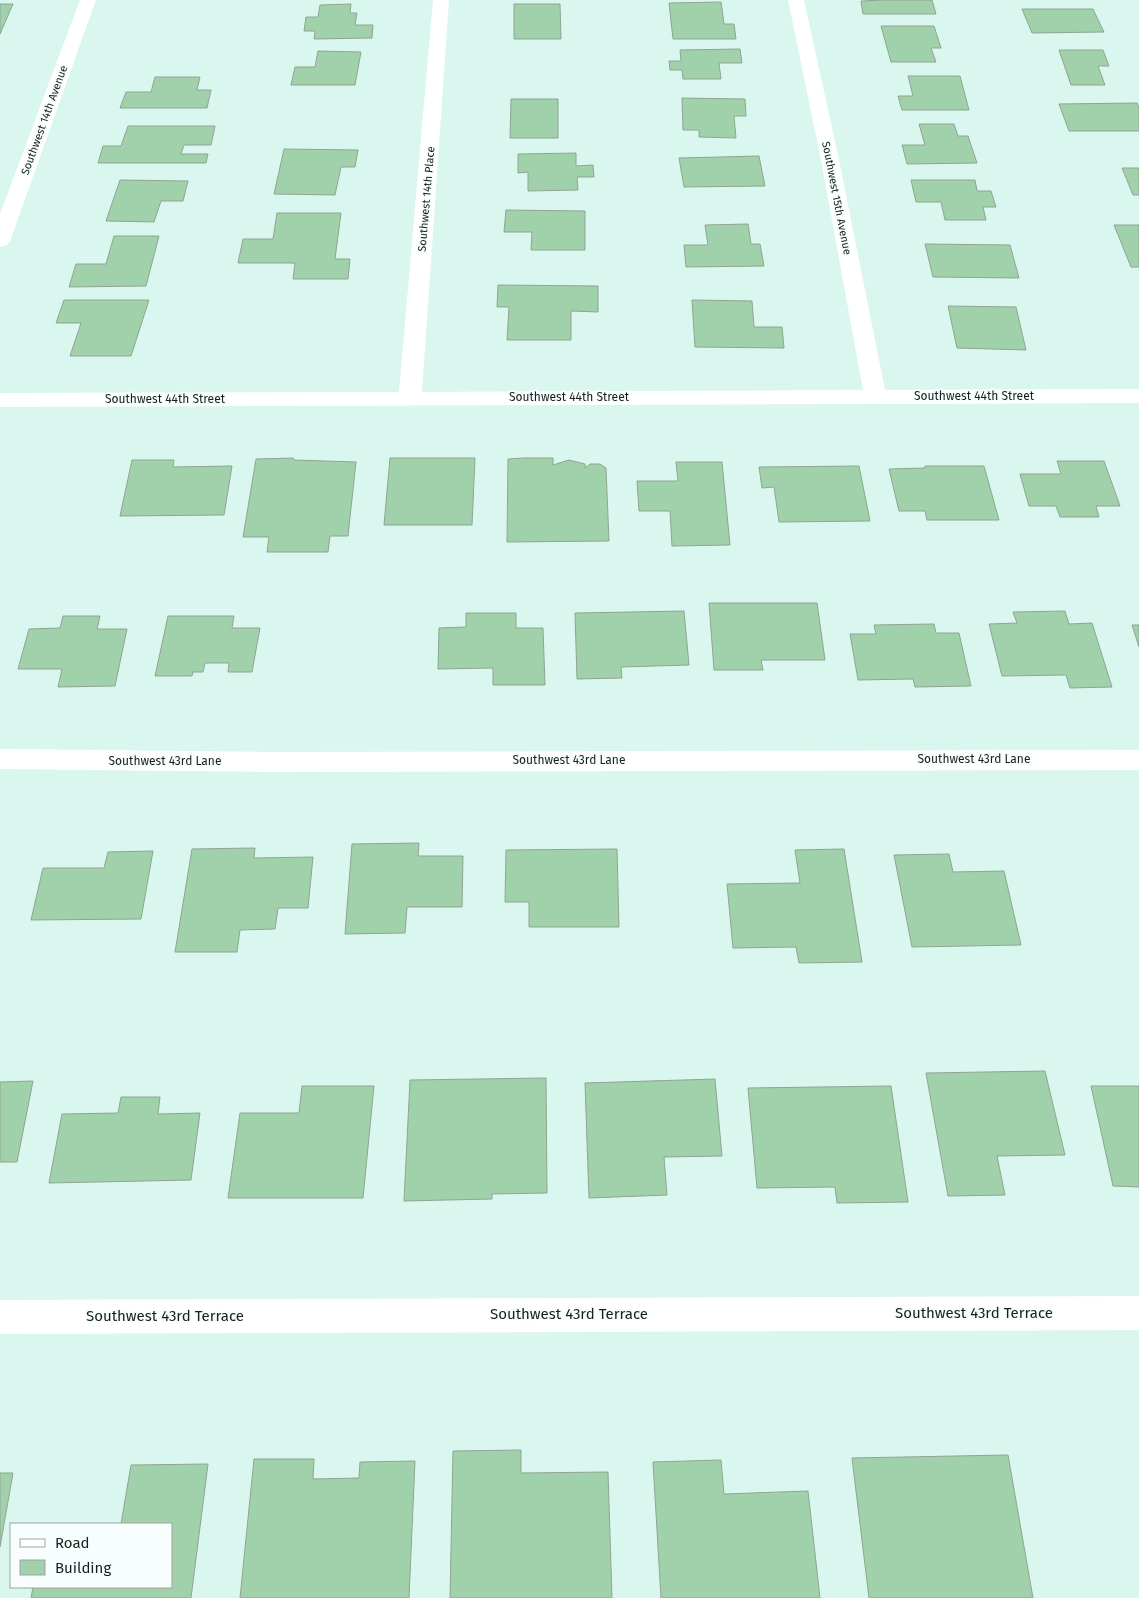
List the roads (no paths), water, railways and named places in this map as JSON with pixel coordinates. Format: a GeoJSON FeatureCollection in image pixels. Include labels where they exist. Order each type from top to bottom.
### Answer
{"type":"FeatureCollection","features":[{"type":"Feature","properties":{"kind":"street","name":"Southwest 14th Avenue"},"geometry":{"type":"LineString","coordinates":[[0,241],[88,0]]}},
{"type":"Feature","properties":{"kind":"street","name":"Southwest 14th Place"},"geometry":{"type":"LineString","coordinates":[[410,398],[442,0]]}},
{"type":"Feature","properties":{"kind":"street","name":"Southwest 15th Avenue"},"geometry":{"type":"LineString","coordinates":[[796,0],[875,397]]}},
{"type":"Feature","properties":{"kind":"street","name":"Southwest 44th Street"},"geometry":{"type":"LineString","coordinates":[[0,400],[1139,396]]}},
{"type":"Feature","properties":{"kind":"street","name":"Southwest 43rd Lane"},"geometry":{"type":"LineString","coordinates":[[0,760],[270,762],[1139,760]]}},
{"type":"Feature","properties":{"kind":"street","name":"Southwest 43rd Terrace"},"geometry":{"type":"LineString","coordinates":[[0,1317],[1139,1313]]}}]}
